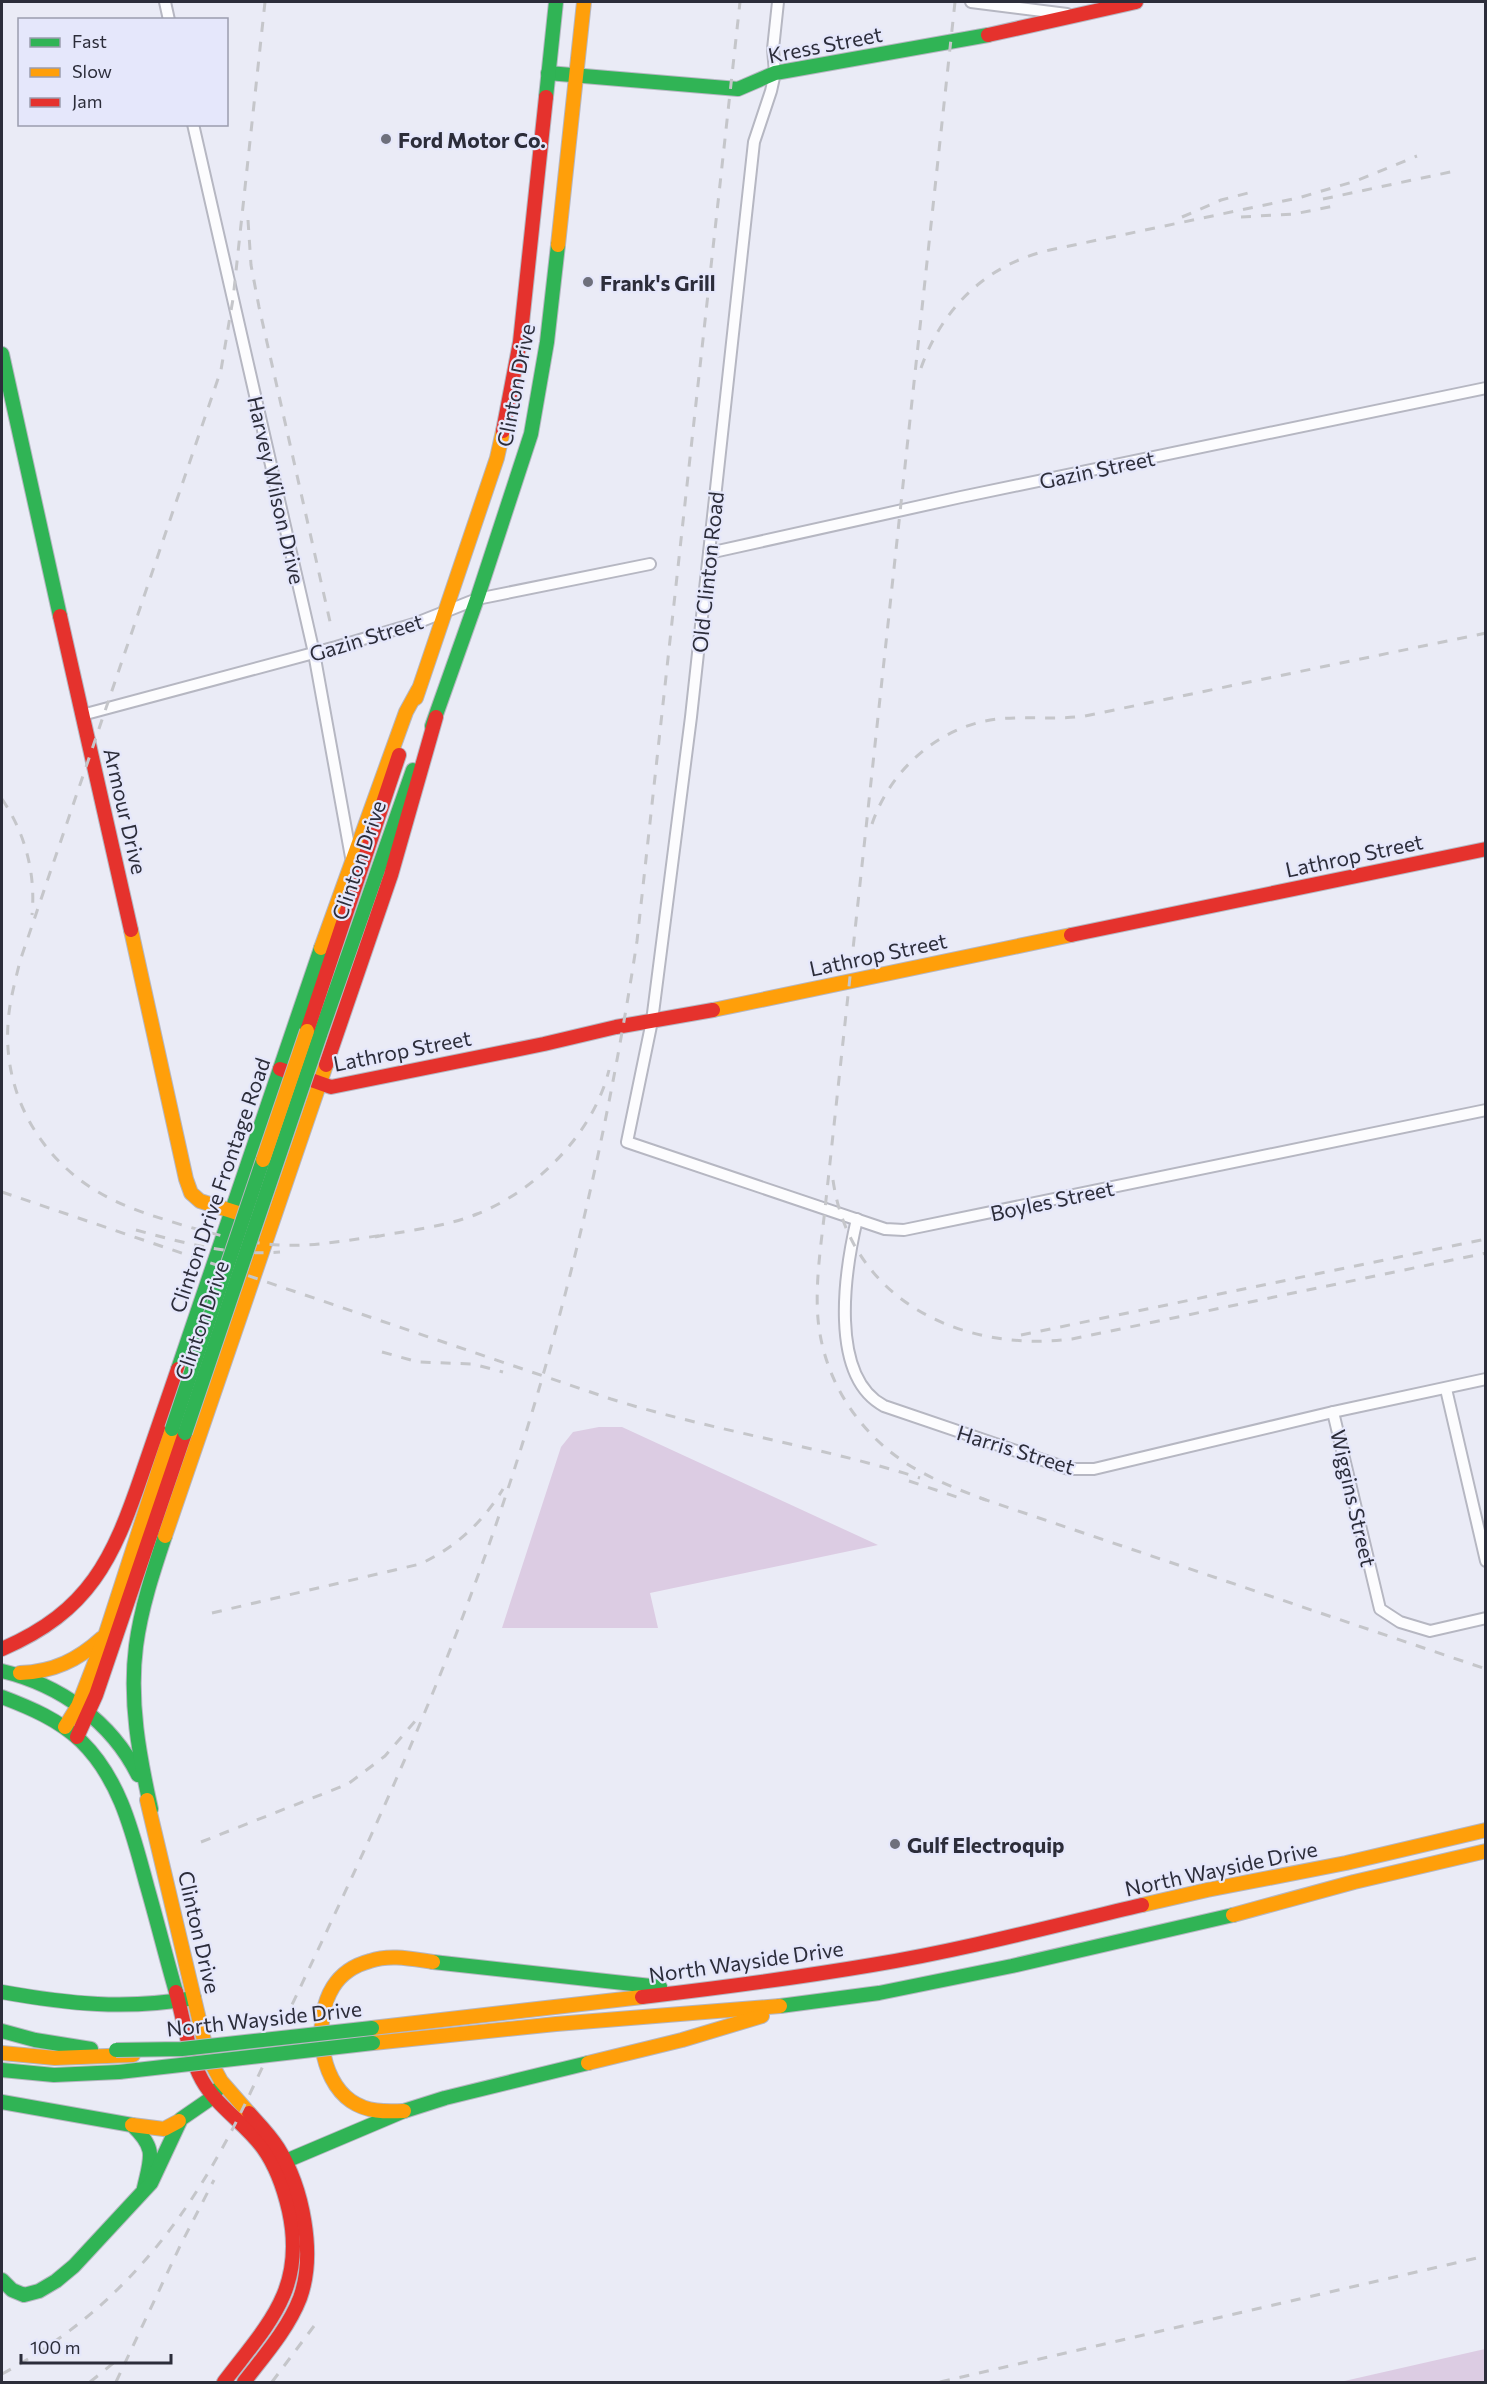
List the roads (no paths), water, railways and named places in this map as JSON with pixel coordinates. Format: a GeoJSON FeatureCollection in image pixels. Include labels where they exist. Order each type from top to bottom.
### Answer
{"type":"FeatureCollection","features":[{"type":"Feature","properties":{"kind":"main road","name":"Clinton Drive"},"geometry":{"type":"LineString","coordinates":[[314,1033],[418,690],[497,458],[508,414],[520,342],[556,2]]}},
{"type":"Feature","properties":{"kind":"main road","name":"Clinton Drive"},"geometry":{"type":"LineString","coordinates":[[77,1737],[113,1609],[178,1431],[314,1033],[396,813],[436,717],[531,434],[554,281],[584,2]]}},
{"type":"Feature","properties":{"kind":"main road","name":"Kress Street"},"geometry":{"type":"LineString","coordinates":[[548,73],[738,89],[775,73],[951,43],[1136,2]]}},
{"type":"Feature","properties":{"kind":"main road"},"geometry":{"type":"LineString","coordinates":[[526,278],[554,281]]}},
{"type":"Feature","properties":{"kind":"main road","name":"Armour Drive"},"geometry":{"type":"LineString","coordinates":[[2,354],[186,1179],[191,1193],[200,1201],[270,1224]]}},
{"type":"Feature","properties":{"kind":"main road","name":"Clinton Drive Frontage Road"},"geometry":{"type":"LineString","coordinates":[[2,1649],[21,1641],[46,1625],[86,1591],[102,1569],[125,1521],[351,858],[406,712],[418,690]]}},
{"type":"Feature","properties":{"kind":"main road"},"geometry":{"type":"LineString","coordinates":[[151,1809],[139,1758],[134,1697],[136,1644],[148,1586],[318,1082],[391,875],[436,717]]}},
{"type":"Feature","properties":{"kind":"main road","name":"Lathrop Street"},"geometry":{"type":"LineString","coordinates":[[280,1070],[331,1087],[1485,849]]}},
{"type":"Feature","properties":{"kind":"main road","name":"Clinton Drive"},"geometry":{"type":"LineString","coordinates":[[178,1431],[110,1654],[83,1710],[65,1727],[92,1750],[119,1793],[133,1834],[192,2057],[202,2081],[213,2098],[279,2163],[295,2234],[292,2277],[272,2318],[224,2382]]}},
{"type":"Feature","properties":{"kind":"main road"},"geometry":{"type":"LineString","coordinates":[[113,1609],[125,1521]]}},
{"type":"Feature","properties":{"kind":"main road"},"geometry":{"type":"LineString","coordinates":[[110,1654],[148,1586]]}},
{"type":"Feature","properties":{"kind":"main road"},"geometry":{"type":"LineString","coordinates":[[5,1672],[31,1673],[61,1666],[89,1651],[105,1636]]}},
{"type":"Feature","properties":{"kind":"main road"},"geometry":{"type":"LineString","coordinates":[[5,1672],[36,1682],[59,1693],[83,1710]]}},
{"type":"Feature","properties":{"kind":"main road"},"geometry":{"type":"LineString","coordinates":[[2,1697],[27,1705],[65,1727]]}},
{"type":"Feature","properties":{"kind":"main road","name":"Clinton Drive"},"geometry":{"type":"LineString","coordinates":[[83,1710],[110,1733],[136,1770],[151,1809],[208,2057],[221,2083],[267,2133],[307,2231],[309,2264],[304,2288],[290,2319],[244,2382]]}},
{"type":"Feature","properties":{"kind":"main road"},"geometry":{"type":"LineString","coordinates":[[133,1834],[155,1829]]}},
{"type":"Feature","properties":{"kind":"main road","name":"North Wayside Drive"},"geometry":{"type":"LineString","coordinates":[[2,2031],[55,2044],[117,2053],[183,2049],[714,1989],[932,1954],[1217,1888],[1346,1863],[1485,1830]]}},
{"type":"Feature","properties":{"kind":"main road","name":"North Wayside Drive"},"geometry":{"type":"LineString","coordinates":[[2,2070],[54,2075],[119,2072],[556,2024],[810,2003],[879,1993],[1012,1966],[1246,1912],[1354,1882],[1485,1851]]}},
{"type":"Feature","properties":{"kind":"main road"},"geometry":{"type":"LineString","coordinates":[[404,2111],[381,2112],[355,2104],[338,2091],[326,2063],[322,2039],[326,2001],[339,1979],[358,1964],[390,1957],[657,1987],[714,1989]]}},
{"type":"Feature","properties":{"kind":"main road"},"geometry":{"type":"LineString","coordinates":[[170,1974],[188,1970]]}},
{"type":"Feature","properties":{"kind":"main road"},"geometry":{"type":"LineString","coordinates":[[2,1992],[70,2005],[104,2007],[143,2006],[194,1998]]}},
{"type":"Feature","properties":{"kind":"main road"},"geometry":{"type":"LineString","coordinates":[[279,2163],[404,2111],[445,2098],[682,2040],[810,2003]]}},
{"type":"Feature","properties":{"kind":"main road"},"geometry":{"type":"LineString","coordinates":[[2,2053],[55,2058],[117,2053]]}},
{"type":"Feature","properties":{"kind":"main road"},"geometry":{"type":"LineString","coordinates":[[2,2102],[164,2129],[179,2121],[192,2109],[213,2098],[221,2083]]}},
{"type":"Feature","properties":{"kind":"main road"},"geometry":{"type":"LineString","coordinates":[[2,2280],[12,2291],[32,2294],[43,2289],[99,2241],[158,2172],[179,2121]]}},
{"type":"Feature","properties":{"kind":"main road"},"geometry":{"type":"LineString","coordinates":[[132,2125],[145,2136],[151,2147],[152,2161],[144,2188]]}},
{"type":"Feature","properties":{"kind":"street"},"geometry":{"type":"LineString","coordinates":[[165,2],[169,18]]}},
{"type":"Feature","properties":{"kind":"street","name":"Old Clinton Road"},"geometry":{"type":"LineString","coordinates":[[627,1142],[652,1021],[691,717],[754,142],[775,73],[773,49],[778,2]]}},
{"type":"Feature","properties":{"kind":"street","name":"Kress Street"},"geometry":{"type":"LineString","coordinates":[[971,2],[1074,15]]}},
{"type":"Feature","properties":{"kind":"street","name":"Harvey Wilson Drive"},"geometry":{"type":"LineString","coordinates":[[193,126],[314,653],[351,858]]}},
{"type":"Feature","properties":{"kind":"street","name":"Gazin Street"},"geometry":{"type":"LineString","coordinates":[[709,553],[972,495],[1485,388]]}},
{"type":"Feature","properties":{"kind":"street","name":"Gazin Street"},"geometry":{"type":"LineString","coordinates":[[82,715],[314,653],[444,613],[477,599],[650,564]]}},
{"type":"Feature","properties":{"kind":"street","name":"Boyles Street"},"geometry":{"type":"LineString","coordinates":[[627,1142],[885,1229],[913,1229],[1485,1110]]}},
{"type":"Feature","properties":{"kind":"street","name":"Harris Street"},"geometry":{"type":"LineString","coordinates":[[857,1220],[846,1280],[845,1324],[852,1359],[858,1377],[869,1396],[884,1406],[1077,1470],[1094,1469],[1485,1379]]}},
{"type":"Feature","properties":{"kind":"street"},"geometry":{"type":"LineString","coordinates":[[1446,1389],[1485,1562]]}},
{"type":"Feature","properties":{"kind":"street","name":"Wiggins Street"},"geometry":{"type":"LineString","coordinates":[[1334,1412],[1380,1609],[1400,1622],[1430,1631],[1485,1618]]}},
{"type":"Feature","properties":{"kind":"railway"},"geometry":{"type":"LineString","coordinates":[[265,2],[233,299],[221,370],[20,961],[12,992],[8,1024],[8,1051],[21,1103],[32,1126],[47,1148],[86,1184],[109,1198],[145,1213],[194,1228],[230,1238],[267,1244],[318,1244],[383,1235]]}},
{"type":"Feature","properties":{"kind":"railway"},"geometry":{"type":"LineString","coordinates":[[2,2374],[44,2349],[82,2321],[116,2291],[176,2222],[225,2143],[332,1920],[414,1739],[463,1616],[520,1451],[568,1283],[588,1198],[607,1113],[637,941],[740,2]]}},
{"type":"Feature","properties":{"kind":"railway"},"geometry":{"type":"LineString","coordinates":[[955,2],[820,1250],[817,1305],[822,1343],[829,1367],[851,1410],[866,1428],[883,1446],[923,1473],[986,1500]]}},
{"type":"Feature","properties":{"kind":"railway"},"geometry":{"type":"LineString","coordinates":[[921,368],[930,346],[954,308],[987,278],[1027,257],[1050,250],[1298,198],[1356,181],[1417,156]]}},
{"type":"Feature","properties":{"kind":"railway"},"geometry":{"type":"LineString","coordinates":[[1323,199],[1455,171]]}},
{"type":"Feature","properties":{"kind":"railway"},"geometry":{"type":"LineString","coordinates":[[1182,217],[1221,200],[1256,191]]}},
{"type":"Feature","properties":{"kind":"railway"},"geometry":{"type":"LineString","coordinates":[[1241,217],[1294,214],[1339,205]]}},
{"type":"Feature","properties":{"kind":"railway"},"geometry":{"type":"LineString","coordinates":[[248,220],[251,265],[259,307],[331,626]]}},
{"type":"Feature","properties":{"kind":"railway"},"geometry":{"type":"LineString","coordinates":[[872,824],[880,804],[904,769],[937,741],[976,723],[1008,718],[1085,716],[1486,633]]}},
{"type":"Feature","properties":{"kind":"railway"},"geometry":{"type":"LineString","coordinates":[[2,799],[17,826],[27,854],[32,884],[32,915]]}},
{"type":"Feature","properties":{"kind":"railway"},"geometry":{"type":"LineString","coordinates":[[375,1237],[465,1218],[499,1204],[521,1190],[560,1157],[576,1137],[601,1094],[609,1070]]}},
{"type":"Feature","properties":{"kind":"railway"},"geometry":{"type":"LineString","coordinates":[[833,1180],[844,1222],[862,1257],[887,1287],[917,1310],[952,1326],[990,1337],[1031,1341],[1072,1339],[1486,1253]]}},
{"type":"Feature","properties":{"kind":"railway"},"geometry":{"type":"LineString","coordinates":[[2,1192],[611,1399],[920,1478]]}},
{"type":"Feature","properties":{"kind":"railway"},"geometry":{"type":"LineString","coordinates":[[136,1230],[189,1244],[225,1250],[280,1252]]}},
{"type":"Feature","properties":{"kind":"railway"},"geometry":{"type":"LineString","coordinates":[[1021,1335],[1486,1239]]}},
{"type":"Feature","properties":{"kind":"railway"},"geometry":{"type":"LineString","coordinates":[[382,1352],[418,1362],[473,1364],[503,1372]]}},
{"type":"Feature","properties":{"kind":"railway"},"geometry":{"type":"LineString","coordinates":[[909,1481],[963,1499]]}},
{"type":"Feature","properties":{"kind":"railway"},"geometry":{"type":"LineString","coordinates":[[212,1613],[420,1564],[433,1558],[467,1533],[487,1512],[503,1489]]}},
{"type":"Feature","properties":{"kind":"railway"},"geometry":{"type":"LineString","coordinates":[[980,1498],[1486,1669]]}},
{"type":"Feature","properties":{"kind":"railway"},"geometry":{"type":"LineString","coordinates":[[201,1842],[348,1784],[385,1756],[417,1719]]}},
{"type":"Feature","properties":{"kind":"railway"},"geometry":{"type":"LineString","coordinates":[[116,2382],[214,2180]]}},
{"type":"Feature","properties":{"kind":"railway"},"geometry":{"type":"LineString","coordinates":[[940,2382],[1486,2256]]}},
{"type":"Feature","properties":{"kind":"railway"},"geometry":{"type":"LineString","coordinates":[[272,2382],[314,2326]]}},
{"type":"Feature","properties":{"kind":"railway"},"geometry":{"type":"LineString","coordinates":[[90,2382],[116,2361]]}},
{"type":"Feature","properties":{"kind":"place","name":"Ford Motor Co."},"geometry":{"type":"Point","coordinates":[386,139]}},
{"type":"Feature","properties":{"kind":"place","name":"Frank's Grill"},"geometry":{"type":"Point","coordinates":[588,282]}},
{"type":"Feature","properties":{"kind":"place","name":"Gulf Electroquip"},"geometry":{"type":"Point","coordinates":[895,1844]}}]}
